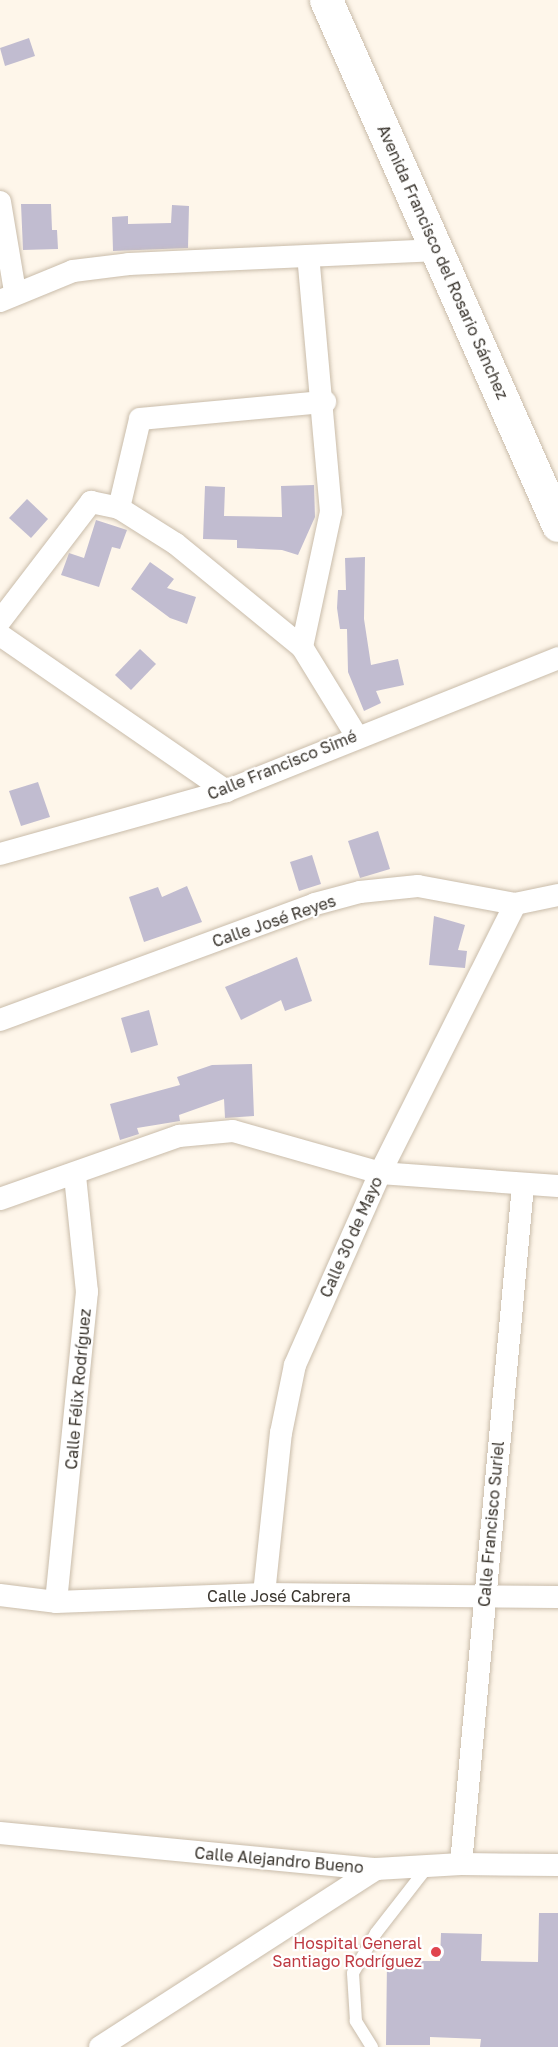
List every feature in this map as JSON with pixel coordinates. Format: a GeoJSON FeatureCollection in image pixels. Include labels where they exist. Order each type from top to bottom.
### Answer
{"type":"FeatureCollection","features":[{"type":"Feature","properties":{"kind":"main road","name":"Avenida Francisco del Rosario Sánchez"},"geometry":{"type":"LineString","coordinates":[[326,0],[439,250],[558,525]]}},
{"type":"Feature","properties":{"kind":"street"},"geometry":{"type":"LineString","coordinates":[[0,202],[7,296],[73,271],[129,264],[439,250]]}},
{"type":"Feature","properties":{"kind":"street"},"geometry":{"type":"LineString","coordinates":[[302,647],[331,512],[325,402],[308,256]]}},
{"type":"Feature","properties":{"kind":"street"},"geometry":{"type":"LineString","coordinates":[[119,508],[140,419],[325,402]]}},
{"type":"Feature","properties":{"kind":"street"},"geometry":{"type":"LineString","coordinates":[[0,621],[92,502],[119,508],[176,544],[302,647],[356,735]]}},
{"type":"Feature","properties":{"kind":"street"},"geometry":{"type":"LineString","coordinates":[[0,635],[226,791]]}},
{"type":"Feature","properties":{"kind":"street","name":"Calle Francisco Simé"},"geometry":{"type":"LineString","coordinates":[[0,854],[226,791],[356,735],[558,658]]}},
{"type":"Feature","properties":{"kind":"street","name":"Calle José Reyes"},"geometry":{"type":"LineString","coordinates":[[0,1020],[315,904],[360,892],[418,886],[515,904],[558,895]]}},
{"type":"Feature","properties":{"kind":"street","name":"Calle 30 de Mayo"},"geometry":{"type":"LineString","coordinates":[[264,1594],[281,1433],[295,1365],[380,1173],[515,904]]}},
{"type":"Feature","properties":{"kind":"street"},"geometry":{"type":"LineString","coordinates":[[0,1199],[75,1175],[179,1136],[233,1131],[380,1173],[558,1186]]}},
{"type":"Feature","properties":{"kind":"street","name":"Calle Félix Rodríguez"},"geometry":{"type":"LineString","coordinates":[[56,1602],[87,1292],[75,1175]]}},
{"type":"Feature","properties":{"kind":"street","name":"Calle Francisco Suriel"},"geometry":{"type":"LineString","coordinates":[[461,1864],[523,1185]]}},
{"type":"Feature","properties":{"kind":"street","name":"Calle José Cabrera"},"geometry":{"type":"LineString","coordinates":[[0,1595],[56,1602],[264,1594],[558,1597]]}},
{"type":"Feature","properties":{"kind":"street","name":"Calle Alejandro Bueno"},"geometry":{"type":"LineString","coordinates":[[0,1833],[376,1869],[430,1864],[558,1865]]}},
{"type":"Feature","properties":{"kind":"street"},"geometry":{"type":"LineString","coordinates":[[100,2047],[125,2039],[376,1869]]}},
{"type":"Feature","properties":{"kind":"lane"},"geometry":{"type":"LineString","coordinates":[[372,2047],[356,2021],[353,1973],[376,1933],[430,1864]]}},
{"type":"Feature","properties":{"kind":"building"},"geometry":{"type":"Polygon","coordinates":[[[29,38],[35,56],[5,66],[0,48],[29,38]]]}},
{"type":"Feature","properties":{"kind":"building"},"geometry":{"type":"Polygon","coordinates":[[[21,204],[51,204],[52,230],[57,230],[58,249],[23,250],[21,204]]]}},
{"type":"Feature","properties":{"kind":"building"},"geometry":{"type":"Polygon","coordinates":[[[172,205],[189,206],[188,248],[113,251],[112,217],[128,216],[128,224],[171,223],[172,205]]]}},
{"type":"Feature","properties":{"kind":"building"},"geometry":{"type":"Polygon","coordinates":[[[314,485],[315,517],[298,555],[282,550],[237,548],[237,540],[203,539],[205,486],[225,487],[224,516],[282,517],[281,486],[314,485]]]}},
{"type":"Feature","properties":{"kind":"building"},"geometry":{"type":"Polygon","coordinates":[[[27,499],[48,519],[31,538],[9,518],[27,499]]]}},
{"type":"Feature","properties":{"kind":"building"},"geometry":{"type":"Polygon","coordinates":[[[96,520],[127,530],[120,549],[112,547],[99,587],[61,575],[69,553],[84,558],[96,520]]]}},
{"type":"Feature","properties":{"kind":"building"},"geometry":{"type":"Polygon","coordinates":[[[365,557],[364,619],[371,665],[398,659],[404,685],[376,691],[381,703],[364,711],[348,672],[347,629],[340,629],[337,608],[338,590],[346,590],[345,558],[365,557]]]}},
{"type":"Feature","properties":{"kind":"building"},"geometry":{"type":"Polygon","coordinates":[[[150,562],[174,579],[167,588],[196,597],[187,624],[170,618],[131,589],[150,562]]]}},
{"type":"Feature","properties":{"kind":"building"},"geometry":{"type":"Polygon","coordinates":[[[140,649],[156,664],[131,690],[115,675],[140,649]]]}},
{"type":"Feature","properties":{"kind":"building"},"geometry":{"type":"Polygon","coordinates":[[[38,782],[50,817],[21,826],[9,791],[38,782]]]}},
{"type":"Feature","properties":{"kind":"building"},"geometry":{"type":"Polygon","coordinates":[[[378,831],[390,869],[360,878],[348,841],[378,831]]]}},
{"type":"Feature","properties":{"kind":"building"},"geometry":{"type":"Polygon","coordinates":[[[312,855],[321,884],[299,891],[290,862],[312,855]]]}},
{"type":"Feature","properties":{"kind":"building"},"geometry":{"type":"Polygon","coordinates":[[[187,886],[202,922],[144,942],[129,897],[158,887],[162,897],[187,886]]]}},
{"type":"Feature","properties":{"kind":"building"},"geometry":{"type":"Polygon","coordinates":[[[434,916],[465,925],[458,950],[467,951],[465,968],[429,965],[434,916]]]}},
{"type":"Feature","properties":{"kind":"building"},"geometry":{"type":"Polygon","coordinates":[[[297,957],[312,1001],[285,1011],[281,1000],[241,1020],[225,987],[297,957]]]}},
{"type":"Feature","properties":{"kind":"building"},"geometry":{"type":"Polygon","coordinates":[[[149,1010],[158,1045],[131,1053],[121,1018],[149,1010]]]}},
{"type":"Feature","properties":{"kind":"building"},"geometry":{"type":"Polygon","coordinates":[[[252,1064],[254,1116],[225,1118],[224,1099],[179,1115],[180,1121],[137,1128],[139,1134],[120,1140],[110,1104],[180,1085],[177,1077],[212,1065],[252,1064]]]}},
{"type":"Feature","properties":{"kind":"building"},"geometry":{"type":"Polygon","coordinates":[[[539,1913],[558,1913],[558,2047],[480,2047],[481,2039],[430,2037],[430,2045],[386,2045],[387,1961],[440,1961],[441,1933],[482,1934],[481,1961],[538,1962],[539,1913]]]}},
{"type":"Feature","properties":{"kind":"place","name":"Hospital General Santiago Rodríguez"},"geometry":{"type":"Point","coordinates":[436,1952]}}]}
